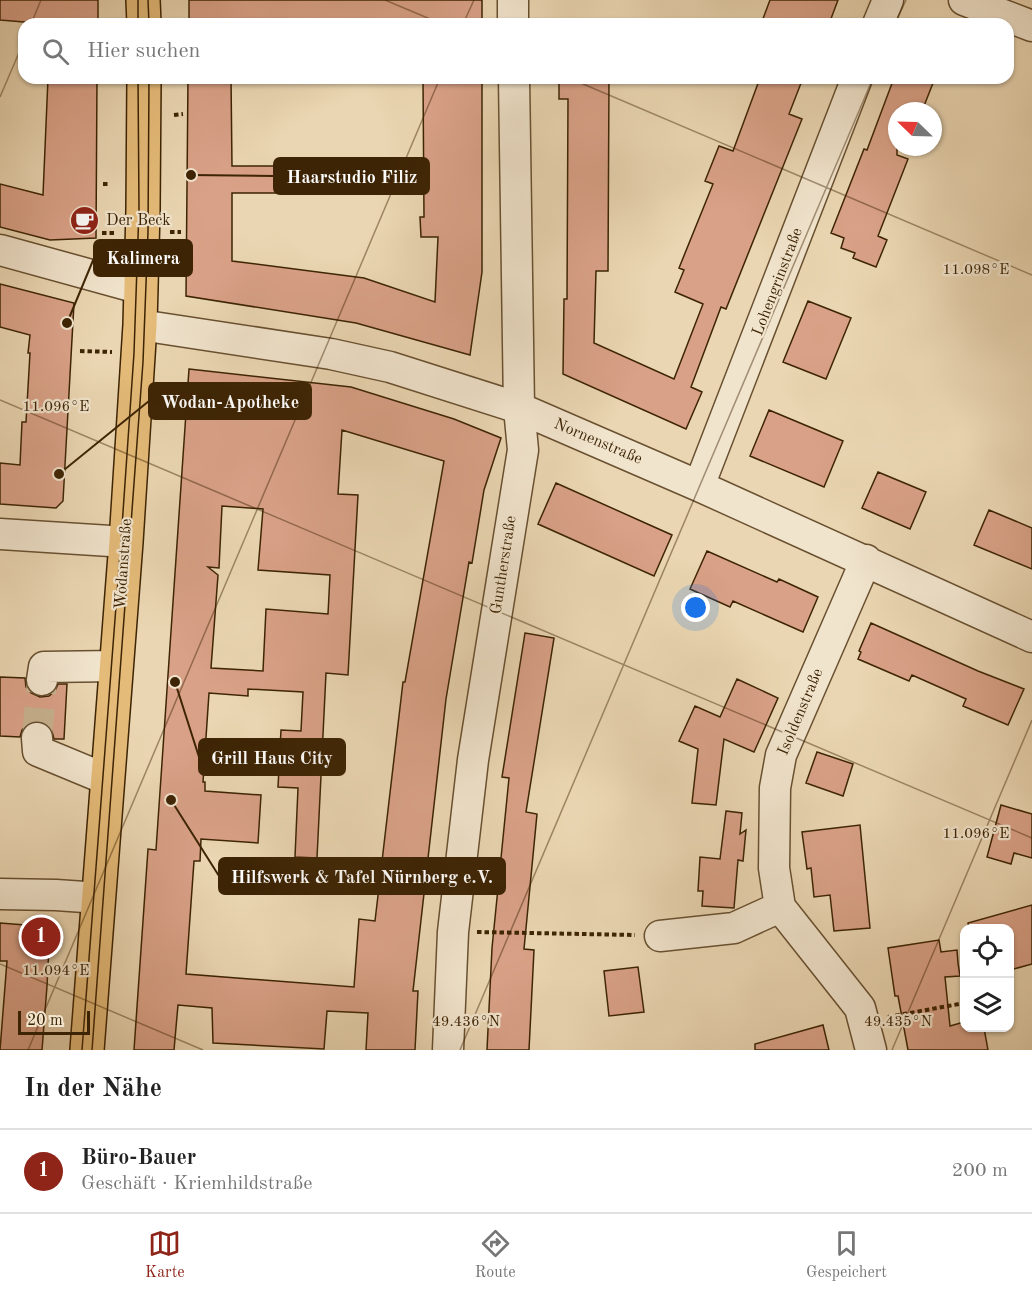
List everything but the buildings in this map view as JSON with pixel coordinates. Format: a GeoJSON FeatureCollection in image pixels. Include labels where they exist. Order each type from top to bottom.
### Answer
{"type":"FeatureCollection","features":[{"type":"Feature","properties":{"kind":"main road"},"geometry":{"type":"LineString","coordinates":[[143,0],[144,18]]}},
{"type":"Feature","properties":{"kind":"main road","name":"Wodanstraße"},"geometry":{"type":"LineString","coordinates":[[87,1050],[126,542],[140,325],[144,84]]}},
{"type":"Feature","properties":{"kind":"street"},"geometry":{"type":"LineString","coordinates":[[513,0],[513,18]]}},
{"type":"Feature","properties":{"kind":"street"},"geometry":{"type":"LineString","coordinates":[[880,18],[888,0]]}},
{"type":"Feature","properties":{"kind":"street"},"geometry":{"type":"LineString","coordinates":[[964,0],[1011,18]]}},
{"type":"Feature","properties":{"kind":"street"},"geometry":{"type":"LineString","coordinates":[[1014,19],[1032,26]]}},
{"type":"Feature","properties":{"kind":"street","name":"Guntherstraße"},"geometry":{"type":"LineString","coordinates":[[448,1050],[453,932],[473,760],[523,450],[519,408],[514,84]]}},
{"type":"Feature","properties":{"kind":"street","name":"Lohengrinstraße"},"geometry":{"type":"LineString","coordinates":[[699,486],[855,84]]}},
{"type":"Feature","properties":{"kind":"street"},"geometry":{"type":"LineString","coordinates":[[0,250],[142,289]]}},
{"type":"Feature","properties":{"kind":"street","name":"Nornenstraße"},"geometry":{"type":"LineString","coordinates":[[140,325],[330,354],[390,367],[519,408],[866,560],[1032,637]]}},
{"type":"Feature","properties":{"kind":"street"},"geometry":{"type":"LineString","coordinates":[[0,534],[126,542]]}},
{"type":"Feature","properties":{"kind":"street","name":"Isoldenstraße"},"geometry":{"type":"LineString","coordinates":[[866,560],[781,755],[775,788],[774,868],[780,907],[860,1008],[867,1036]]}},
{"type":"Feature","properties":{"kind":"street"},"geometry":{"type":"LineString","coordinates":[[42,680],[44,667],[116,666]]}},
{"type":"Feature","properties":{"kind":"street"},"geometry":{"type":"LineString","coordinates":[[37,738],[38,750],[108,780]]}},
{"type":"Feature","properties":{"kind":"street"},"geometry":{"type":"LineString","coordinates":[[0,894],[99,897]]}},
{"type":"Feature","properties":{"kind":"street"},"geometry":{"type":"LineString","coordinates":[[660,936],[735,928],[780,907]]}},
{"type":"Feature","properties":{"kind":"path"},"geometry":{"type":"LineString","coordinates":[[174,115],[183,114]]}},
{"type":"Feature","properties":{"kind":"path"},"geometry":{"type":"LineString","coordinates":[[103,184],[110,184]]}},
{"type":"Feature","properties":{"kind":"path"},"geometry":{"type":"LineString","coordinates":[[453,932],[660,936]]}},
{"type":"Feature","properties":{"kind":"path"},"geometry":{"type":"LineString","coordinates":[[867,1036],[959,1004]]}},
{"type":"Feature","properties":{"kind":"tunnel"},"geometry":{"type":"LineString","coordinates":[[37,738],[42,680]]}},
{"type":"Feature","properties":{"kind":"tram line"},"geometry":{"type":"LineString","coordinates":[[138,0],[138,18]]}},
{"type":"Feature","properties":{"kind":"tram line"},"geometry":{"type":"LineString","coordinates":[[148,0],[149,18]]}},
{"type":"Feature","properties":{"kind":"tram line"},"geometry":{"type":"LineString","coordinates":[[82,1050],[134,353],[139,209],[138,84]]}},
{"type":"Feature","properties":{"kind":"tram line"},"geometry":{"type":"LineString","coordinates":[[92,1050],[143,362],[148,232],[149,84]]}},
{"type":"Feature","properties":{"kind":"place","name":"Haarstudio Filiz"},"geometry":{"type":"Point","coordinates":[191,175]}},
{"type":"Feature","properties":{"kind":"place","name":"Der Beck"},"geometry":{"type":"Point","coordinates":[85,221]}},
{"type":"Feature","properties":{"kind":"place","name":"Kalimera"},"geometry":{"type":"Point","coordinates":[67,323]}},
{"type":"Feature","properties":{"kind":"place","name":"Wodan-Apotheke"},"geometry":{"type":"Point","coordinates":[59,474]}},
{"type":"Feature","properties":{"kind":"place","name":"Grill Haus City"},"geometry":{"type":"Point","coordinates":[175,682]}},
{"type":"Feature","properties":{"kind":"place","name":"Hilfswerk & Tafel Nürnberg e.V."},"geometry":{"type":"Point","coordinates":[171,800]}},
{"type":"Feature","properties":{"kind":"place","name":"Büro-Bauer"},"geometry":{"type":"Point","coordinates":[41,937]}}]}
